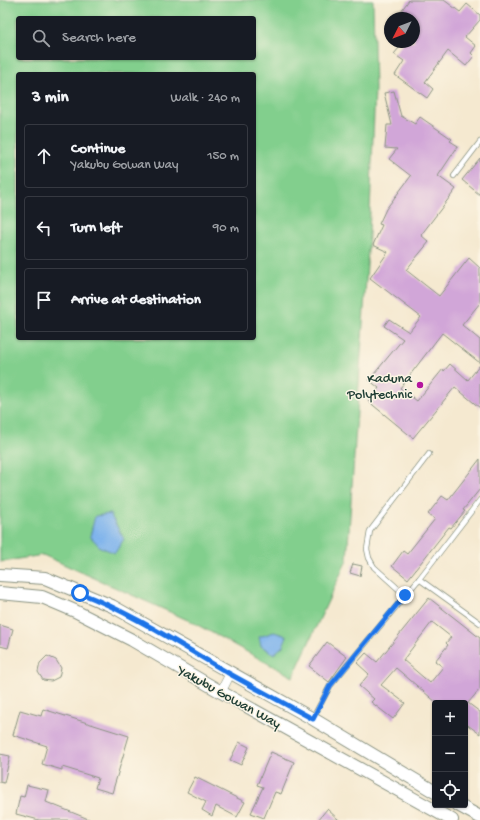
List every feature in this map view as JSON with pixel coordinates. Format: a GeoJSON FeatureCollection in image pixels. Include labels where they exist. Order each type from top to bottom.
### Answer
{"type":"FeatureCollection","features":[{"type":"Feature","properties":{"kind":"street","name":"Yakubu Gowan Way"},"geometry":{"type":"LineString","coordinates":[[0,575],[44,578],[112,606],[146,624],[230,674],[313,719],[432,790]]}},
{"type":"Feature","properties":{"kind":"street","name":"Yakubu Gowan Way"},"geometry":{"type":"LineString","coordinates":[[0,593],[42,597],[75,611],[132,640],[221,692],[452,820]]}},
{"type":"Feature","properties":{"kind":"street"},"geometry":{"type":"LineString","coordinates":[[221,692],[230,674]]}},
{"type":"Feature","properties":{"kind":"street"},"geometry":{"type":"LineString","coordinates":[[464,808],[480,817]]}},
{"type":"Feature","properties":{"kind":"lane"},"geometry":{"type":"LineString","coordinates":[[454,176],[480,142]]}},
{"type":"Feature","properties":{"kind":"lane"},"geometry":{"type":"LineString","coordinates":[[405,595],[374,567],[369,558],[367,549],[370,531],[429,454]]}},
{"type":"Feature","properties":{"kind":"lane"},"geometry":{"type":"LineString","coordinates":[[313,719],[330,686],[419,579],[480,500]]}},
{"type":"Feature","properties":{"kind":"lane"},"geometry":{"type":"LineString","coordinates":[[419,579],[480,623]]}},
{"type":"Feature","properties":{"kind":"green space"},"geometry":{"type":"Polygon","coordinates":[[[0,0],[373,0],[375,89],[369,236],[347,560],[293,677],[192,622],[43,555],[0,562],[0,0]]]}},
{"type":"Feature","properties":{"kind":"water"},"geometry":{"type":"Polygon","coordinates":[[[110,514],[124,539],[115,553],[100,547],[90,536],[95,516],[110,514]]]}},
{"type":"Feature","properties":{"kind":"water"},"geometry":{"type":"Polygon","coordinates":[[[274,632],[287,636],[283,646],[274,654],[261,646],[259,637],[274,632]]]}},
{"type":"Feature","properties":{"kind":"building"},"geometry":{"type":"Polygon","coordinates":[[[409,0],[444,0],[460,12],[467,4],[480,15],[480,20],[465,37],[476,46],[471,53],[474,56],[466,66],[448,51],[425,82],[433,89],[427,98],[395,75],[404,61],[394,54],[399,48],[420,48],[420,12],[400,12],[409,0]]]}},
{"type":"Feature","properties":{"kind":"building"},"geometry":{"type":"Polygon","coordinates":[[[394,91],[401,116],[415,124],[420,117],[452,139],[450,141],[458,146],[438,176],[456,189],[421,235],[429,242],[406,270],[439,296],[469,258],[480,268],[480,303],[462,325],[480,340],[480,363],[442,333],[400,388],[417,401],[443,369],[444,371],[450,364],[468,380],[480,365],[480,408],[455,387],[413,438],[368,401],[379,388],[369,380],[403,339],[384,326],[389,319],[409,332],[421,317],[370,278],[388,252],[373,245],[382,225],[379,224],[386,209],[411,176],[389,159],[397,149],[385,148],[387,125],[392,125],[384,93],[394,91]]]}},
{"type":"Feature","properties":{"kind":"building"},"geometry":{"type":"Polygon","coordinates":[[[480,158],[480,195],[462,180],[480,158]]]}},
{"type":"Feature","properties":{"kind":"building"},"geometry":{"type":"Polygon","coordinates":[[[480,459],[480,489],[463,510],[465,511],[451,528],[449,527],[408,579],[392,566],[403,551],[407,554],[435,519],[428,514],[442,496],[448,500],[480,459]]]}},
{"type":"Feature","properties":{"kind":"building"},"geometry":{"type":"Polygon","coordinates":[[[353,564],[362,566],[360,576],[350,573],[353,564]]]}},
{"type":"Feature","properties":{"kind":"building"},"geometry":{"type":"Polygon","coordinates":[[[429,598],[480,638],[480,689],[468,703],[468,700],[433,700],[396,668],[381,685],[405,703],[393,719],[371,702],[374,699],[359,686],[369,674],[357,663],[366,653],[377,662],[429,598]],[[432,622],[403,660],[430,683],[443,667],[435,661],[448,645],[446,643],[451,637],[432,622]]]}},
{"type":"Feature","properties":{"kind":"building"},"geometry":{"type":"Polygon","coordinates":[[[0,625],[13,629],[8,648],[0,646],[0,625]]]}},
{"type":"Feature","properties":{"kind":"building"},"geometry":{"type":"Polygon","coordinates":[[[327,642],[347,657],[329,682],[309,666],[327,642]]]}},
{"type":"Feature","properties":{"kind":"building"},"geometry":{"type":"Polygon","coordinates":[[[47,656],[56,660],[61,668],[59,677],[51,681],[43,680],[38,672],[40,663],[47,656]]]}},
{"type":"Feature","properties":{"kind":"building"},"geometry":{"type":"Polygon","coordinates":[[[468,703],[480,712],[480,734],[468,725],[468,703]]]}},
{"type":"Feature","properties":{"kind":"building"},"geometry":{"type":"Polygon","coordinates":[[[43,709],[129,736],[112,793],[95,788],[98,778],[62,767],[62,770],[42,764],[47,746],[13,735],[20,710],[41,716],[43,709]]]}},
{"type":"Feature","properties":{"kind":"building"},"geometry":{"type":"Polygon","coordinates":[[[239,742],[249,747],[241,765],[230,760],[239,742]]]}},
{"type":"Feature","properties":{"kind":"building"},"geometry":{"type":"Polygon","coordinates":[[[271,752],[294,762],[281,794],[275,792],[264,818],[251,813],[263,787],[257,785],[271,752]]]}},
{"type":"Feature","properties":{"kind":"building"},"geometry":{"type":"Polygon","coordinates":[[[0,754],[10,756],[4,783],[0,782],[0,754]]]}},
{"type":"Feature","properties":{"kind":"building"},"geometry":{"type":"Polygon","coordinates":[[[195,777],[245,802],[237,817],[216,806],[212,816],[202,810],[206,802],[187,792],[195,777]]]}},
{"type":"Feature","properties":{"kind":"building"},"geometry":{"type":"Polygon","coordinates":[[[27,785],[49,790],[46,802],[91,820],[39,820],[16,814],[20,796],[24,797],[27,785]]]}},
{"type":"Feature","properties":{"kind":"building"},"geometry":{"type":"Polygon","coordinates":[[[327,809],[339,820],[318,820],[327,809]]]}},
{"type":"Feature","properties":{"kind":"place","name":"Kaduna Polytechnic"},"geometry":{"type":"Point","coordinates":[420,385]}},
{"type":"Feature","properties":{"kind":"route"},"geometry":{"type":"LineString","coordinates":[[80,593],[112,606],[146,624],[230,674],[313,719],[330,686],[405,595]]}}]}
